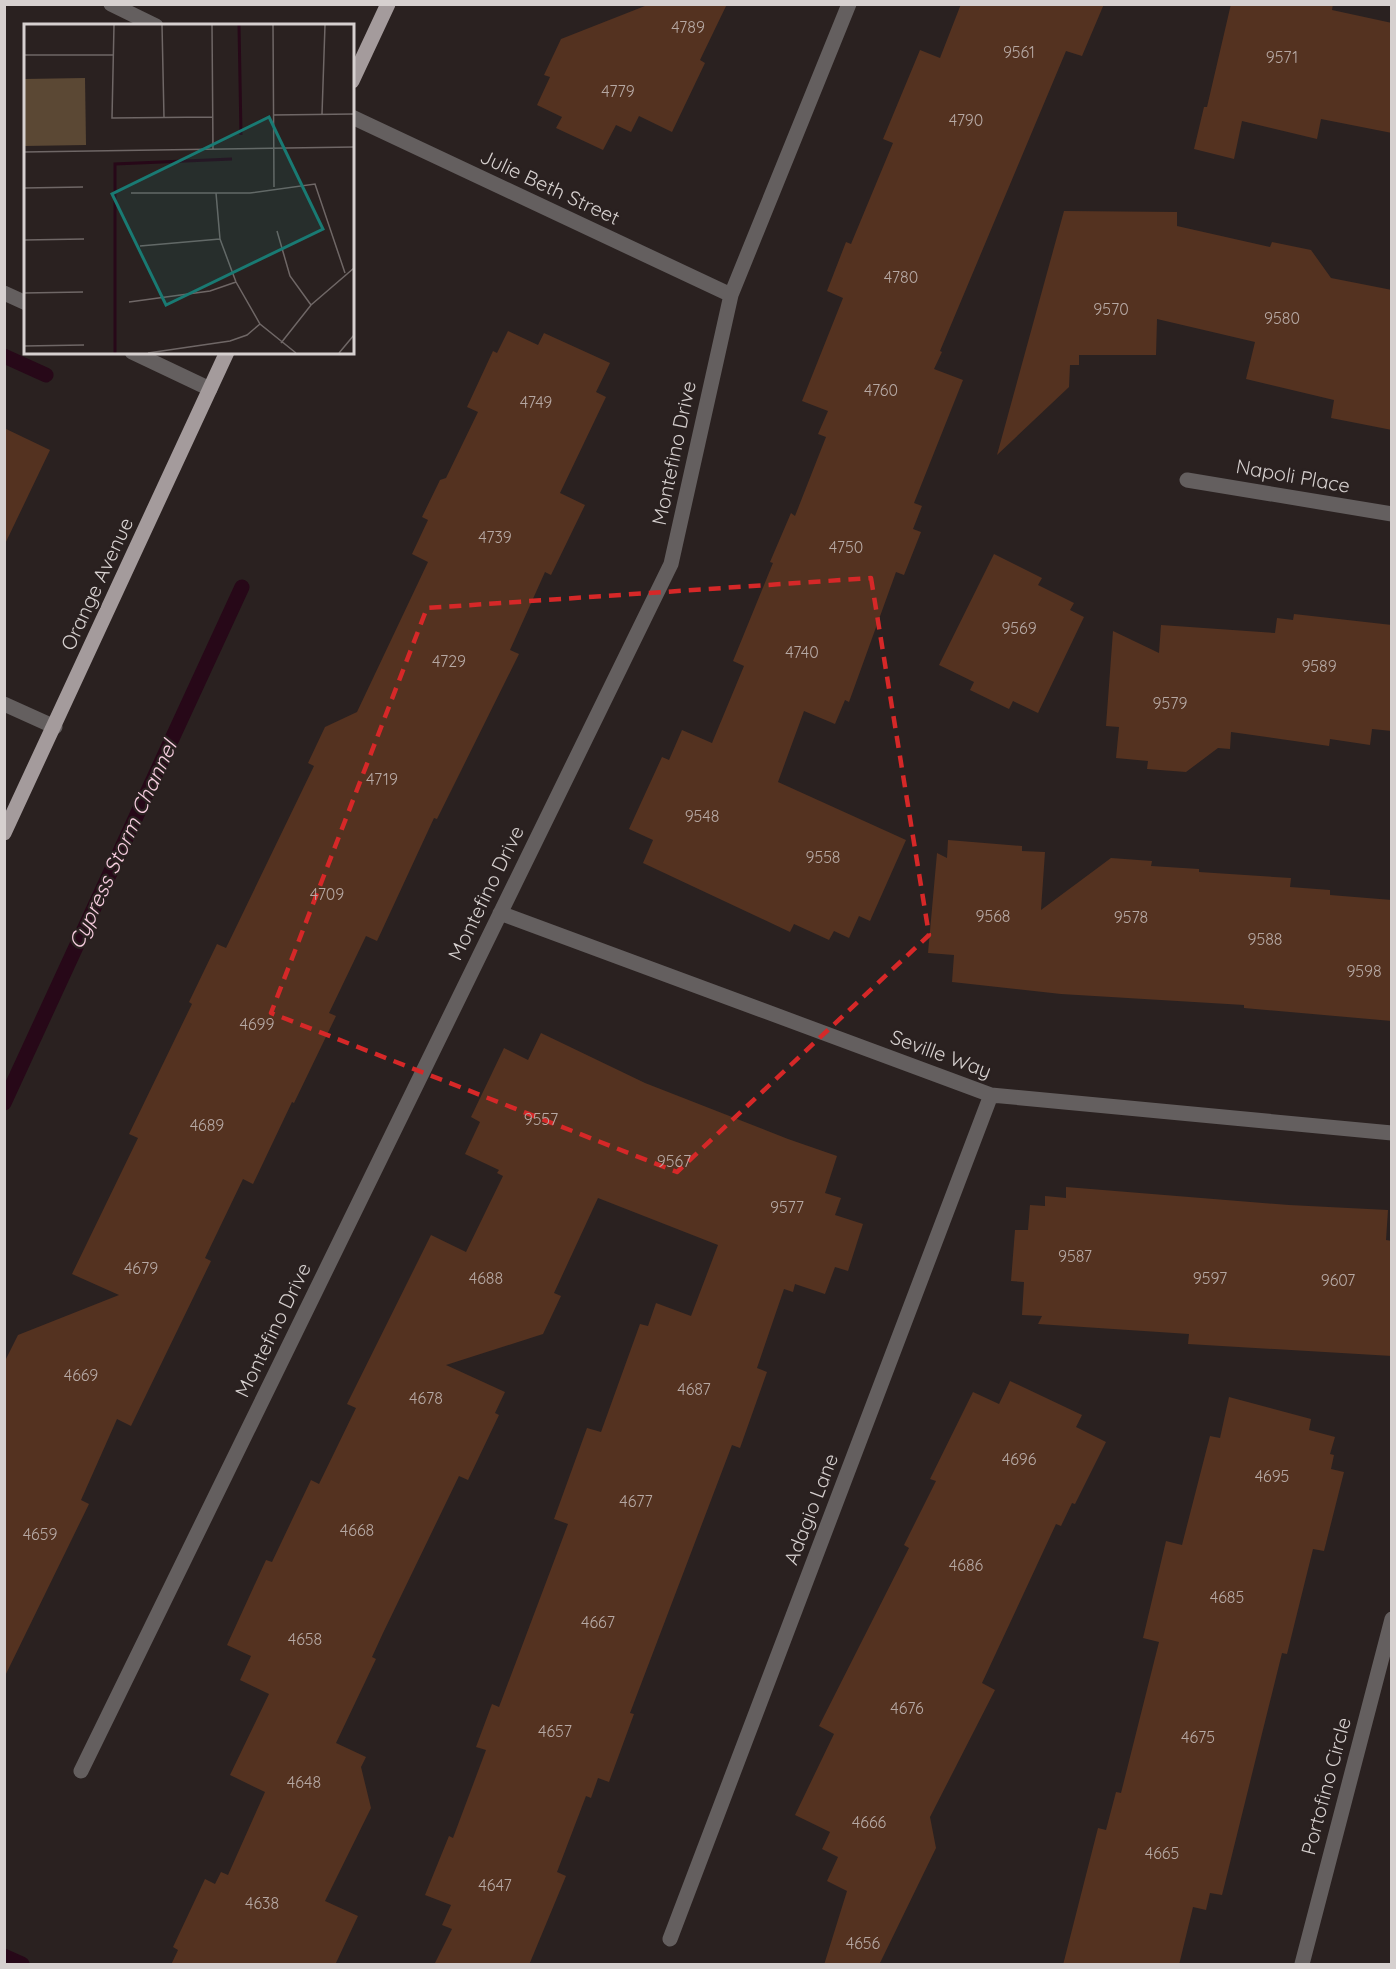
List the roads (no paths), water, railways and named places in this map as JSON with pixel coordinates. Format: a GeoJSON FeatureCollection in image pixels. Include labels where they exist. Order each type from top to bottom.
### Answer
{"type":"FeatureCollection","features":[{"type":"Feature","properties":{"kind":"main road"},"geometry":{"type":"LineString","coordinates":[[354,77],[388,4]]}},
{"type":"Feature","properties":{"kind":"main road","name":"Orange Avenue"},"geometry":{"type":"LineString","coordinates":[[4,833],[226,354]]}},
{"type":"Feature","properties":{"kind":"street"},"geometry":{"type":"LineString","coordinates":[[111,4],[152,24]]}},
{"type":"Feature","properties":{"kind":"street","name":"Montefino Drive"},"geometry":{"type":"LineString","coordinates":[[81,1771],[671,564],[731,295],[849,4]]}},
{"type":"Feature","properties":{"kind":"street","name":"Julie Beth Street"},"geometry":{"type":"LineString","coordinates":[[354,118],[731,295]]}},
{"type":"Feature","properties":{"kind":"street"},"geometry":{"type":"LineString","coordinates":[[4,293],[24,302]]}},
{"type":"Feature","properties":{"kind":"street"},"geometry":{"type":"LineString","coordinates":[[136,354],[210,389]]}},
{"type":"Feature","properties":{"kind":"street","name":"Napoli Place"},"geometry":{"type":"LineString","coordinates":[[1187,480],[1392,514]]}},
{"type":"Feature","properties":{"kind":"street"},"geometry":{"type":"LineString","coordinates":[[4,704],[55,727]]}},
{"type":"Feature","properties":{"kind":"street","name":"Seville Way"},"geometry":{"type":"LineString","coordinates":[[500,913],[990,1095],[1392,1133]]}},
{"type":"Feature","properties":{"kind":"street","name":"Adagio Lane"},"geometry":{"type":"LineString","coordinates":[[670,1939],[990,1095]]}},
{"type":"Feature","properties":{"kind":"street","name":"Portofino Circle"},"geometry":{"type":"LineString","coordinates":[[1302,1965],[1392,1618]]}},
{"type":"Feature","properties":{"kind":"waterway","name":"Cypress Storm Channel"},"geometry":{"type":"LineString","coordinates":[[4,356],[46,375]]}},
{"type":"Feature","properties":{"kind":"waterway","name":"Cypress Storm Channel"},"geometry":{"type":"LineString","coordinates":[[4,1103],[242,587]]}},
{"type":"Feature","properties":{"kind":"waterway","name":"Cypress Storm Channel"},"geometry":{"type":"LineString","coordinates":[[4,1956],[22,1964]]}}]}
